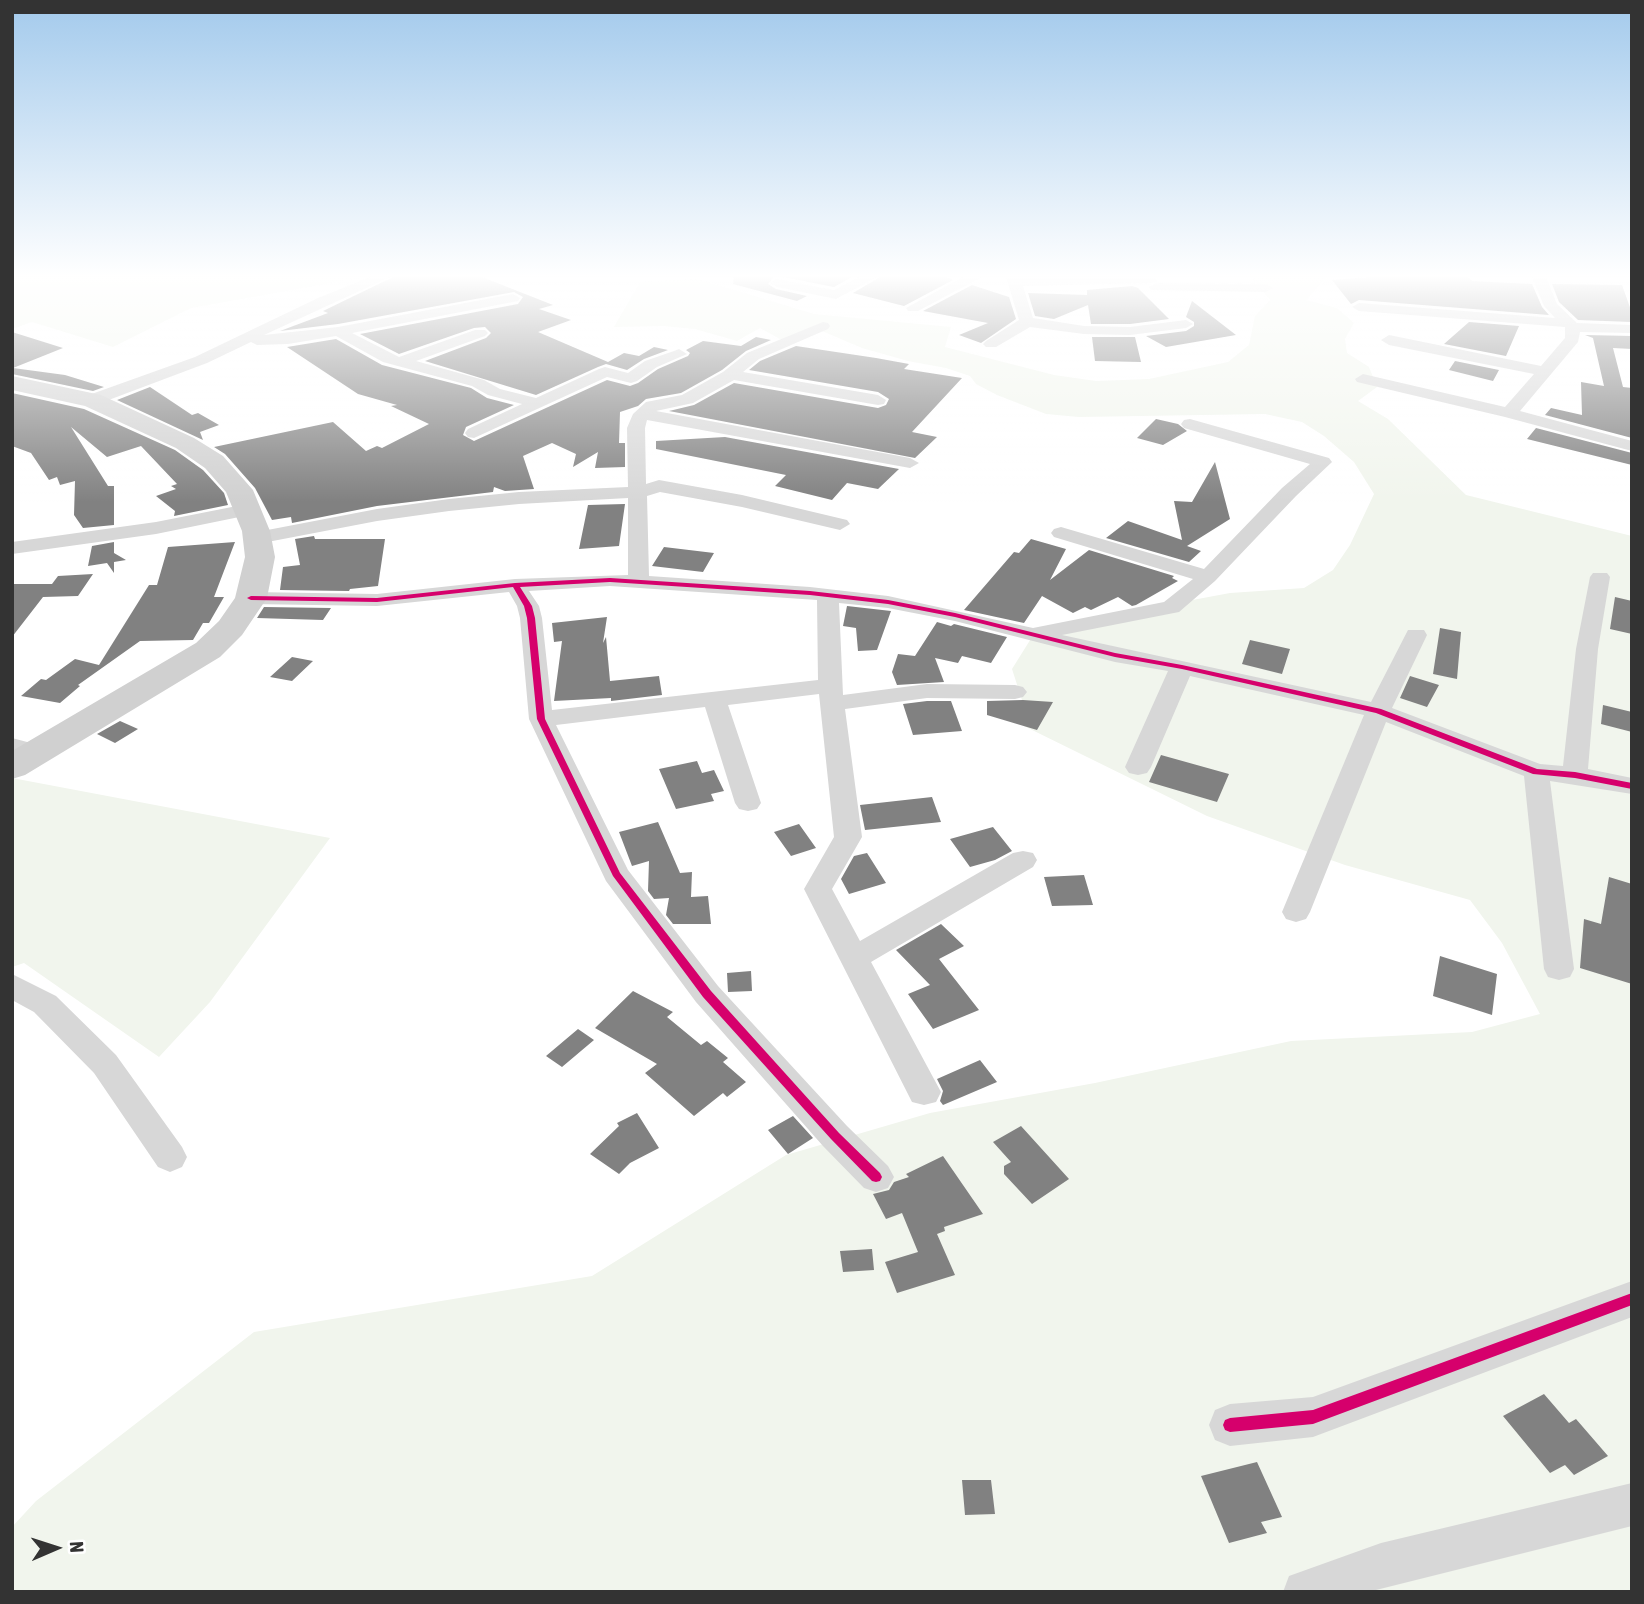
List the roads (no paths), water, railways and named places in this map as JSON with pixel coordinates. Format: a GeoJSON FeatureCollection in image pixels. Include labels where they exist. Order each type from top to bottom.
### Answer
{"type":"FeatureCollection","features":[{"type":"Feature","properties":{"kind":"street"},"geometry":{"type":"LineString","coordinates":[[92,400],[219,352]]}},
{"type":"Feature","properties":{"kind":"street"},"geometry":{"type":"LineString","coordinates":[[376,352],[389,359],[478,383],[494,392],[538,404]]}},
{"type":"Feature","properties":{"kind":"street"},"geometry":{"type":"LineString","coordinates":[[402,361],[427,352]]}},
{"type":"Feature","properties":{"kind":"street"},"geometry":{"type":"LineString","coordinates":[[639,580],[636,428],[644,414],[656,405],[691,398],[763,352]]}},
{"type":"Feature","properties":{"kind":"street"},"geometry":{"type":"LineString","coordinates":[[1447,352],[1545,372]]}},
{"type":"Feature","properties":{"kind":"street"},"geometry":{"type":"LineString","coordinates":[[1509,413],[1562,352]]}},
{"type":"Feature","properties":{"kind":"street"},"geometry":{"type":"LineString","coordinates":[[474,433],[605,372],[631,378],[651,364],[678,354]]}},
{"type":"Feature","properties":{"kind":"street"},"geometry":{"type":"LineString","coordinates":[[729,375],[878,400]]}},
{"type":"Feature","properties":{"kind":"street"},"geometry":{"type":"LineString","coordinates":[[1363,379],[1509,413],[1632,446]]}},
{"type":"Feature","properties":{"kind":"street"},"geometry":{"type":"LineString","coordinates":[[12,383],[92,400],[185,443],[214,462],[239,490],[252,524],[260,557],[251,598],[231,628],[208,650],[21,755]]}},
{"type":"Feature","properties":{"kind":"street"},"geometry":{"type":"LineString","coordinates":[[644,414],[910,463]]}},
{"type":"Feature","properties":{"kind":"street"},"geometry":{"type":"LineString","coordinates":[[1032,634],[1171,607],[1208,576],[1289,492],[1323,462],[1190,424]]}},
{"type":"Feature","properties":{"kind":"street"},"geometry":{"type":"LineString","coordinates":[[12,548],[156,528],[377,515],[519,498],[639,492],[659,486],[742,501],[840,524]]}},
{"type":"Feature","properties":{"kind":"street"},"geometry":{"type":"LineString","coordinates":[[1061,533],[1208,576]]}},
{"type":"Feature","properties":{"kind":"street"},"geometry":{"type":"LineString","coordinates":[[1575,775],[1587,649],[1600,577]]}},
{"type":"Feature","properties":{"kind":"street"},"geometry":{"type":"LineString","coordinates":[[251,598],[377,600],[514,585],[639,580],[828,596],[922,608],[1115,655],[1378,710],[1536,772],[1575,775],[1632,786]]}},
{"type":"Feature","properties":{"kind":"street"},"geometry":{"type":"LineString","coordinates":[[514,585],[531,618],[541,719],[616,874],[707,994],[835,1136],[876,1177]]}},
{"type":"Feature","properties":{"kind":"street"},"geometry":{"type":"LineString","coordinates":[[828,596],[831,695],[848,837],[818,890],[925,1092]]}},
{"type":"Feature","properties":{"kind":"street"},"geometry":{"type":"LineString","coordinates":[[1296,912],[1378,710],[1416,635]]}},
{"type":"Feature","properties":{"kind":"street"},"geometry":{"type":"LineString","coordinates":[[1138,767],[1182,667]]}},
{"type":"Feature","properties":{"kind":"street"},"geometry":{"type":"LineString","coordinates":[[541,719],[714,698],[927,691],[1015,692]]}},
{"type":"Feature","properties":{"kind":"street"},"geometry":{"type":"LineString","coordinates":[[714,698],[748,803]]}},
{"type":"Feature","properties":{"kind":"street"},"geometry":{"type":"LineString","coordinates":[[1536,772],[1559,969]]}},
{"type":"Feature","properties":{"kind":"street"},"geometry":{"type":"LineString","coordinates":[[854,958],[1023,860]]}},
{"type":"Feature","properties":{"kind":"street"},"geometry":{"type":"LineString","coordinates":[[12,985],[45,1004],[105,1064],[170,1157]]}},
{"type":"Feature","properties":{"kind":"street"},"geometry":{"type":"LineString","coordinates":[[1230,1425],[1313,1417],[1632,1299]]}},
{"type":"Feature","properties":{"kind":"street"},"geometry":{"type":"LineString","coordinates":[[1305,1592],[1381,1565],[1632,1504]]}}]}
